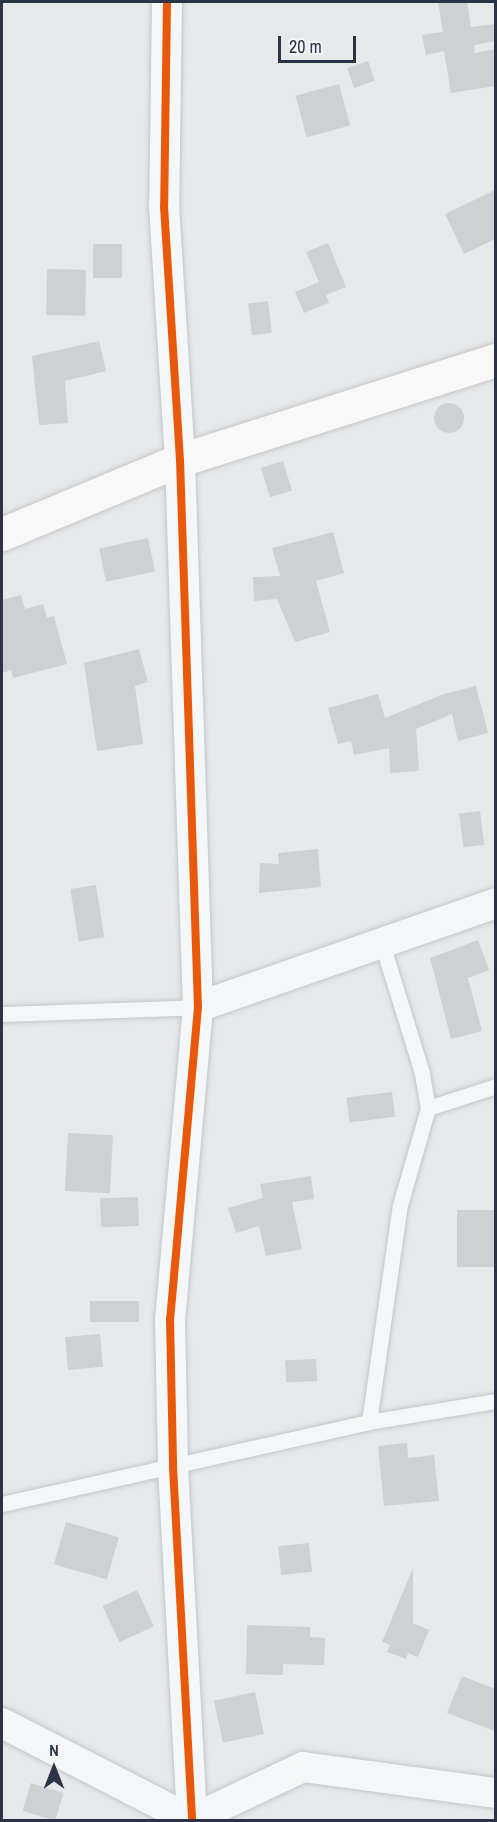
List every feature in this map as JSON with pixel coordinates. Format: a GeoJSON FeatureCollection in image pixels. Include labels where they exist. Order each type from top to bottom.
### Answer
{"type":"FeatureCollection","features":[{"type":"Feature","properties":{"kind":"street"},"geometry":{"type":"LineString","coordinates":[[167,2],[164,206],[180,460],[198,1007],[170,1319],[173,1467],[191,1820]]}},
{"type":"Feature","properties":{"kind":"street"},"geometry":{"type":"LineString","coordinates":[[2,534],[180,460],[495,360]]}},
{"type":"Feature","properties":{"kind":"street"},"geometry":{"type":"LineString","coordinates":[[198,1007],[495,903]]}},
{"type":"Feature","properties":{"kind":"street"},"geometry":{"type":"LineString","coordinates":[[2,1723],[191,1820]]}},
{"type":"Feature","properties":{"kind":"street"},"geometry":{"type":"LineString","coordinates":[[191,1820],[303,1767],[495,1793]]}},
{"type":"Feature","properties":{"kind":"lane"},"geometry":{"type":"LineString","coordinates":[[369,1422],[400,1205],[428,1108],[422,1073],[382,944]]}},
{"type":"Feature","properties":{"kind":"lane"},"geometry":{"type":"LineString","coordinates":[[2,1014],[198,1007]]}},
{"type":"Feature","properties":{"kind":"lane"},"geometry":{"type":"LineString","coordinates":[[428,1108],[495,1086]]}},
{"type":"Feature","properties":{"kind":"lane"},"geometry":{"type":"LineString","coordinates":[[2,1504],[369,1422],[495,1401]]}},
{"type":"Feature","properties":{"kind":"building"},"geometry":{"type":"Polygon","coordinates":[[[438,2],[467,2],[471,27],[495,24],[495,41],[474,45],[475,53],[495,49],[495,86],[451,93],[444,51],[426,55],[422,35],[443,32],[438,2]]]}},
{"type":"Feature","properties":{"kind":"building"},"geometry":{"type":"Polygon","coordinates":[[[368,61],[375,81],[354,88],[347,68],[368,61]]]}},
{"type":"Feature","properties":{"kind":"building"},"geometry":{"type":"Polygon","coordinates":[[[339,84],[350,126],[307,137],[296,96],[339,84]]]}},
{"type":"Feature","properties":{"kind":"building"},"geometry":{"type":"Polygon","coordinates":[[[495,190],[495,239],[464,254],[445,214],[495,190]]]}},
{"type":"Feature","properties":{"kind":"building"},"geometry":{"type":"Polygon","coordinates":[[[328,243],[346,287],[326,295],[329,303],[304,313],[295,292],[319,282],[306,252],[328,243]]]}},
{"type":"Feature","properties":{"kind":"building"},"geometry":{"type":"Polygon","coordinates":[[[93,244],[122,244],[122,278],[93,278],[93,244]]]}},
{"type":"Feature","properties":{"kind":"building"},"geometry":{"type":"Polygon","coordinates":[[[47,269],[86,270],[85,316],[46,315],[47,269]]]}},
{"type":"Feature","properties":{"kind":"building"},"geometry":{"type":"Polygon","coordinates":[[[268,301],[272,333],[252,335],[248,303],[268,301]]]}},
{"type":"Feature","properties":{"kind":"building"},"geometry":{"type":"Polygon","coordinates":[[[99,341],[106,371],[65,381],[68,423],[39,425],[32,356],[99,341]]]}},
{"type":"Feature","properties":{"kind":"building"},"geometry":{"type":"Polygon","coordinates":[[[449,403],[455,404],[463,412],[463,424],[455,432],[449,433],[443,432],[435,424],[434,418],[435,412],[443,404],[449,403]]]}},
{"type":"Feature","properties":{"kind":"building"},"geometry":{"type":"Polygon","coordinates":[[[283,461],[292,491],[270,497],[261,468],[283,461]]]}},
{"type":"Feature","properties":{"kind":"building"},"geometry":{"type":"Polygon","coordinates":[[[333,532],[344,573],[316,581],[330,632],[295,642],[277,599],[254,601],[253,577],[280,576],[272,548],[333,532]]]}},
{"type":"Feature","properties":{"kind":"building"},"geometry":{"type":"Polygon","coordinates":[[[148,538],[155,571],[106,582],[99,548],[148,538]]]}},
{"type":"Feature","properties":{"kind":"building"},"geometry":{"type":"Polygon","coordinates":[[[21,595],[25,609],[43,604],[47,618],[54,616],[67,664],[13,678],[11,670],[2,673],[2,600],[21,595]]]}},
{"type":"Feature","properties":{"kind":"building"},"geometry":{"type":"Polygon","coordinates":[[[139,649],[148,682],[135,686],[143,744],[97,751],[84,663],[139,649]]]}},
{"type":"Feature","properties":{"kind":"building"},"geometry":{"type":"Polygon","coordinates":[[[476,686],[488,733],[458,741],[452,714],[416,729],[419,771],[390,773],[389,748],[354,755],[351,741],[338,744],[328,708],[378,694],[385,718],[444,694],[476,686]]]}},
{"type":"Feature","properties":{"kind":"building"},"geometry":{"type":"Polygon","coordinates":[[[480,811],[484,845],[463,847],[459,814],[480,811]]]}},
{"type":"Feature","properties":{"kind":"building"},"geometry":{"type":"Polygon","coordinates":[[[318,849],[321,887],[259,893],[260,863],[279,864],[278,853],[318,849]]]}},
{"type":"Feature","properties":{"kind":"building"},"geometry":{"type":"Polygon","coordinates":[[[96,885],[104,937],[79,941],[70,889],[96,885]]]}},
{"type":"Feature","properties":{"kind":"building"},"geometry":{"type":"Polygon","coordinates":[[[478,940],[489,970],[468,978],[482,1031],[451,1039],[430,958],[478,940]]]}},
{"type":"Feature","properties":{"kind":"building"},"geometry":{"type":"Polygon","coordinates":[[[392,1092],[395,1117],[349,1122],[346,1098],[392,1092]]]}},
{"type":"Feature","properties":{"kind":"building"},"geometry":{"type":"Polygon","coordinates":[[[68,1133],[113,1135],[110,1193],[65,1191],[68,1133]]]}},
{"type":"Feature","properties":{"kind":"building"},"geometry":{"type":"Polygon","coordinates":[[[311,1176],[314,1199],[292,1202],[302,1249],[266,1256],[259,1226],[236,1233],[228,1208],[263,1198],[260,1184],[311,1176]]]}},
{"type":"Feature","properties":{"kind":"building"},"geometry":{"type":"Polygon","coordinates":[[[138,1197],[139,1226],[101,1227],[100,1198],[138,1197]]]}},
{"type":"Feature","properties":{"kind":"building"},"geometry":{"type":"Polygon","coordinates":[[[457,1210],[495,1210],[495,1267],[457,1267],[457,1210]]]}},
{"type":"Feature","properties":{"kind":"building"},"geometry":{"type":"Polygon","coordinates":[[[90,1301],[139,1301],[139,1322],[90,1322],[90,1301]]]}},
{"type":"Feature","properties":{"kind":"building"},"geometry":{"type":"Polygon","coordinates":[[[100,1334],[103,1367],[68,1370],[65,1337],[100,1334]]]}},
{"type":"Feature","properties":{"kind":"building"},"geometry":{"type":"Polygon","coordinates":[[[316,1359],[317,1381],[286,1383],[285,1361],[316,1359]]]}},
{"type":"Feature","properties":{"kind":"building"},"geometry":{"type":"Polygon","coordinates":[[[407,1443],[408,1458],[434,1455],[439,1501],[384,1506],[378,1446],[407,1443]]]}},
{"type":"Feature","properties":{"kind":"building"},"geometry":{"type":"Polygon","coordinates":[[[66,1522],[119,1537],[107,1579],[54,1564],[66,1522]]]}},
{"type":"Feature","properties":{"kind":"building"},"geometry":{"type":"Polygon","coordinates":[[[309,1543],[312,1572],[281,1575],[278,1546],[309,1543]]]}},
{"type":"Feature","properties":{"kind":"building"},"geometry":{"type":"Polygon","coordinates":[[[413,1568],[413,1623],[429,1630],[418,1657],[408,1653],[406,1659],[387,1652],[390,1645],[382,1642],[413,1568]]]}},
{"type":"Feature","properties":{"kind":"building"},"geometry":{"type":"Polygon","coordinates":[[[137,1590],[154,1626],[119,1642],[103,1606],[137,1590]]]}},
{"type":"Feature","properties":{"kind":"building"},"geometry":{"type":"Polygon","coordinates":[[[247,1625],[310,1627],[310,1637],[325,1638],[324,1665],[283,1664],[283,1675],[246,1674],[247,1625]]]}},
{"type":"Feature","properties":{"kind":"building"},"geometry":{"type":"Polygon","coordinates":[[[462,1676],[495,1689],[495,1731],[447,1713],[462,1676]]]}},
{"type":"Feature","properties":{"kind":"building"},"geometry":{"type":"Polygon","coordinates":[[[255,1692],[264,1734],[223,1743],[214,1701],[255,1692]]]}},
{"type":"Feature","properties":{"kind":"building"},"geometry":{"type":"Polygon","coordinates":[[[31,1783],[64,1793],[55,1820],[23,1811],[31,1783]]]}},
{"type":"Feature","properties":{"kind":"cycle path"},"geometry":{"type":"LineString","coordinates":[[167,2],[164,206],[180,460],[198,1007],[170,1319],[173,1467],[192,1820]]}}]}
